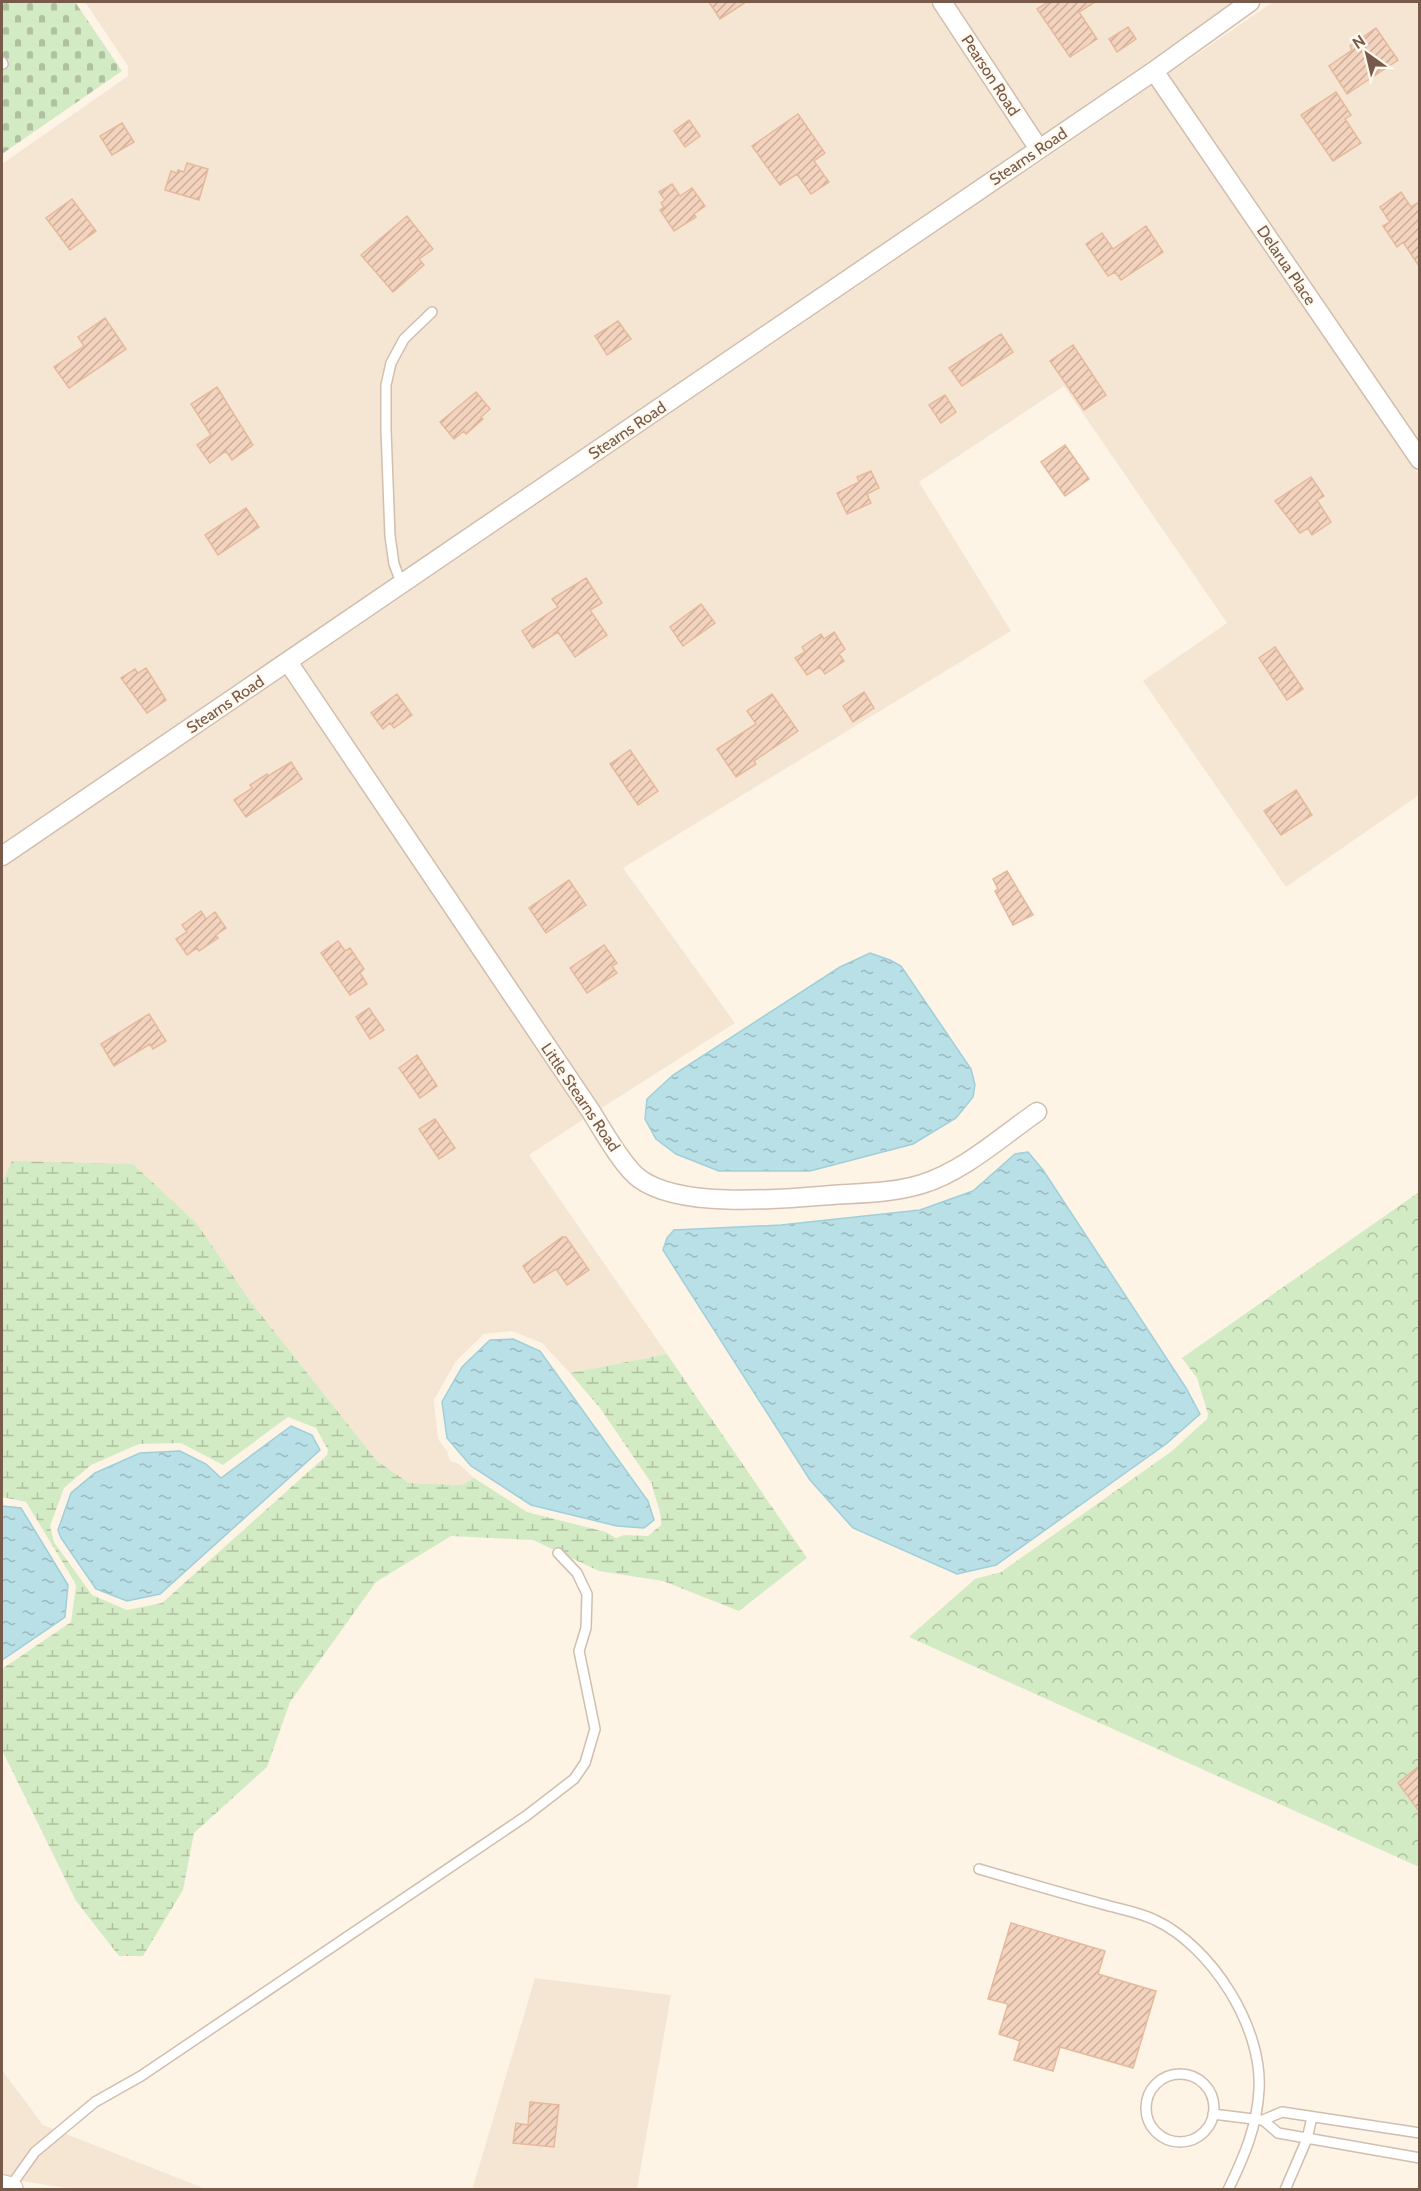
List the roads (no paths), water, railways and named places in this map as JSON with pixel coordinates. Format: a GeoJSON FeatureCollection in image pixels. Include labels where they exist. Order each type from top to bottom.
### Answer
{"type":"FeatureCollection","features":[{"type":"Feature","properties":{"kind":"main road"},"geometry":{"type":"LineString","coordinates":[[2,2188],[10,2189]]}},
{"type":"Feature","properties":{"kind":"street","name":"Pearson Road"},"geometry":{"type":"LineString","coordinates":[[942,2],[1039,149]]}},
{"type":"Feature","properties":{"kind":"street","name":"Stearns Road"},"geometry":{"type":"LineString","coordinates":[[2,856],[1154,71],[1250,2]]}},
{"type":"Feature","properties":{"kind":"street","name":"Delarua Place"},"geometry":{"type":"LineString","coordinates":[[1154,71],[1419,460]]}},
{"type":"Feature","properties":{"kind":"street","name":"Little Stearns Road"},"geometry":{"type":"LineString","coordinates":[[288,662],[591,1113],[639,1179],[680,1194],[713,1199],[776,1199],[887,1191],[922,1184],[942,1175],[967,1161],[1037,1113]]}},
{"type":"Feature","properties":{"kind":"lane"},"geometry":{"type":"LineString","coordinates":[[402,585],[394,564],[390,536],[386,385],[391,363],[404,339],[432,312]]}},
{"type":"Feature","properties":{"kind":"lane"},"geometry":{"type":"LineString","coordinates":[[10,2189],[35,2152],[95,2102],[141,2076],[526,1816],[574,1779],[585,1763],[595,1729],[579,1651],[586,1628],[587,1594],[577,1573],[558,1553]]}},
{"type":"Feature","properties":{"kind":"lane"},"geometry":{"type":"LineString","coordinates":[[979,1869],[1154,1919],[1184,1938],[1206,1959],[1229,1989],[1243,2018],[1255,2052],[1260,2088],[1260,2120],[1228,2190]]}},
{"type":"Feature","properties":{"kind":"lane"},"geometry":{"type":"LineString","coordinates":[[1185,2075],[1204,2084],[1214,2103],[1213,2114],[1210,2125],[1202,2134],[1192,2140],[1181,2142],[1159,2135],[1151,2126],[1146,2104],[1155,2085],[1164,2078],[1185,2075]]}},
{"type":"Feature","properties":{"kind":"lane"},"geometry":{"type":"LineString","coordinates":[[1213,2114],[1260,2120],[1282,2112],[1419,2133]]}},
{"type":"Feature","properties":{"kind":"lane"},"geometry":{"type":"LineString","coordinates":[[1285,2190],[1307,2139],[1312,2117]]}},
{"type":"Feature","properties":{"kind":"lane"},"geometry":{"type":"LineString","coordinates":[[1260,2120],[1278,2133],[1419,2158]]}},
{"type":"Feature","properties":{"kind":"water"},"geometry":{"type":"Polygon","coordinates":[[[870,953],[901,966],[971,1069],[975,1085],[973,1097],[956,1118],[913,1144],[810,1171],[719,1171],[676,1154],[656,1139],[645,1119],[647,1099],[673,1075],[840,967],[870,953]]]}},
{"type":"Feature","properties":{"kind":"water"},"geometry":{"type":"Polygon","coordinates":[[[1028,1152],[1043,1170],[1186,1388],[1200,1414],[1166,1444],[996,1565],[957,1574],[853,1528],[810,1480],[663,1250],[667,1238],[674,1230],[781,1225],[920,1210],[973,1191],[1015,1154],[1028,1152]]]}},
{"type":"Feature","properties":{"kind":"water"},"geometry":{"type":"Polygon","coordinates":[[[513,1339],[540,1351],[648,1501],[654,1520],[644,1528],[617,1526],[531,1505],[471,1466],[447,1438],[442,1402],[462,1367],[490,1340],[513,1339]]]}},
{"type":"Feature","properties":{"kind":"water"},"geometry":{"type":"Polygon","coordinates":[[[291,1426],[312,1435],[320,1450],[160,1594],[127,1601],[96,1589],[61,1538],[58,1530],[71,1493],[95,1473],[140,1453],[180,1451],[206,1464],[221,1478],[291,1426]]]}},
{"type":"Feature","properties":{"kind":"water"},"geometry":{"type":"Polygon","coordinates":[[[2,1506],[21,1508],[68,1585],[65,1617],[2,1660],[2,1506]]]}}]}
